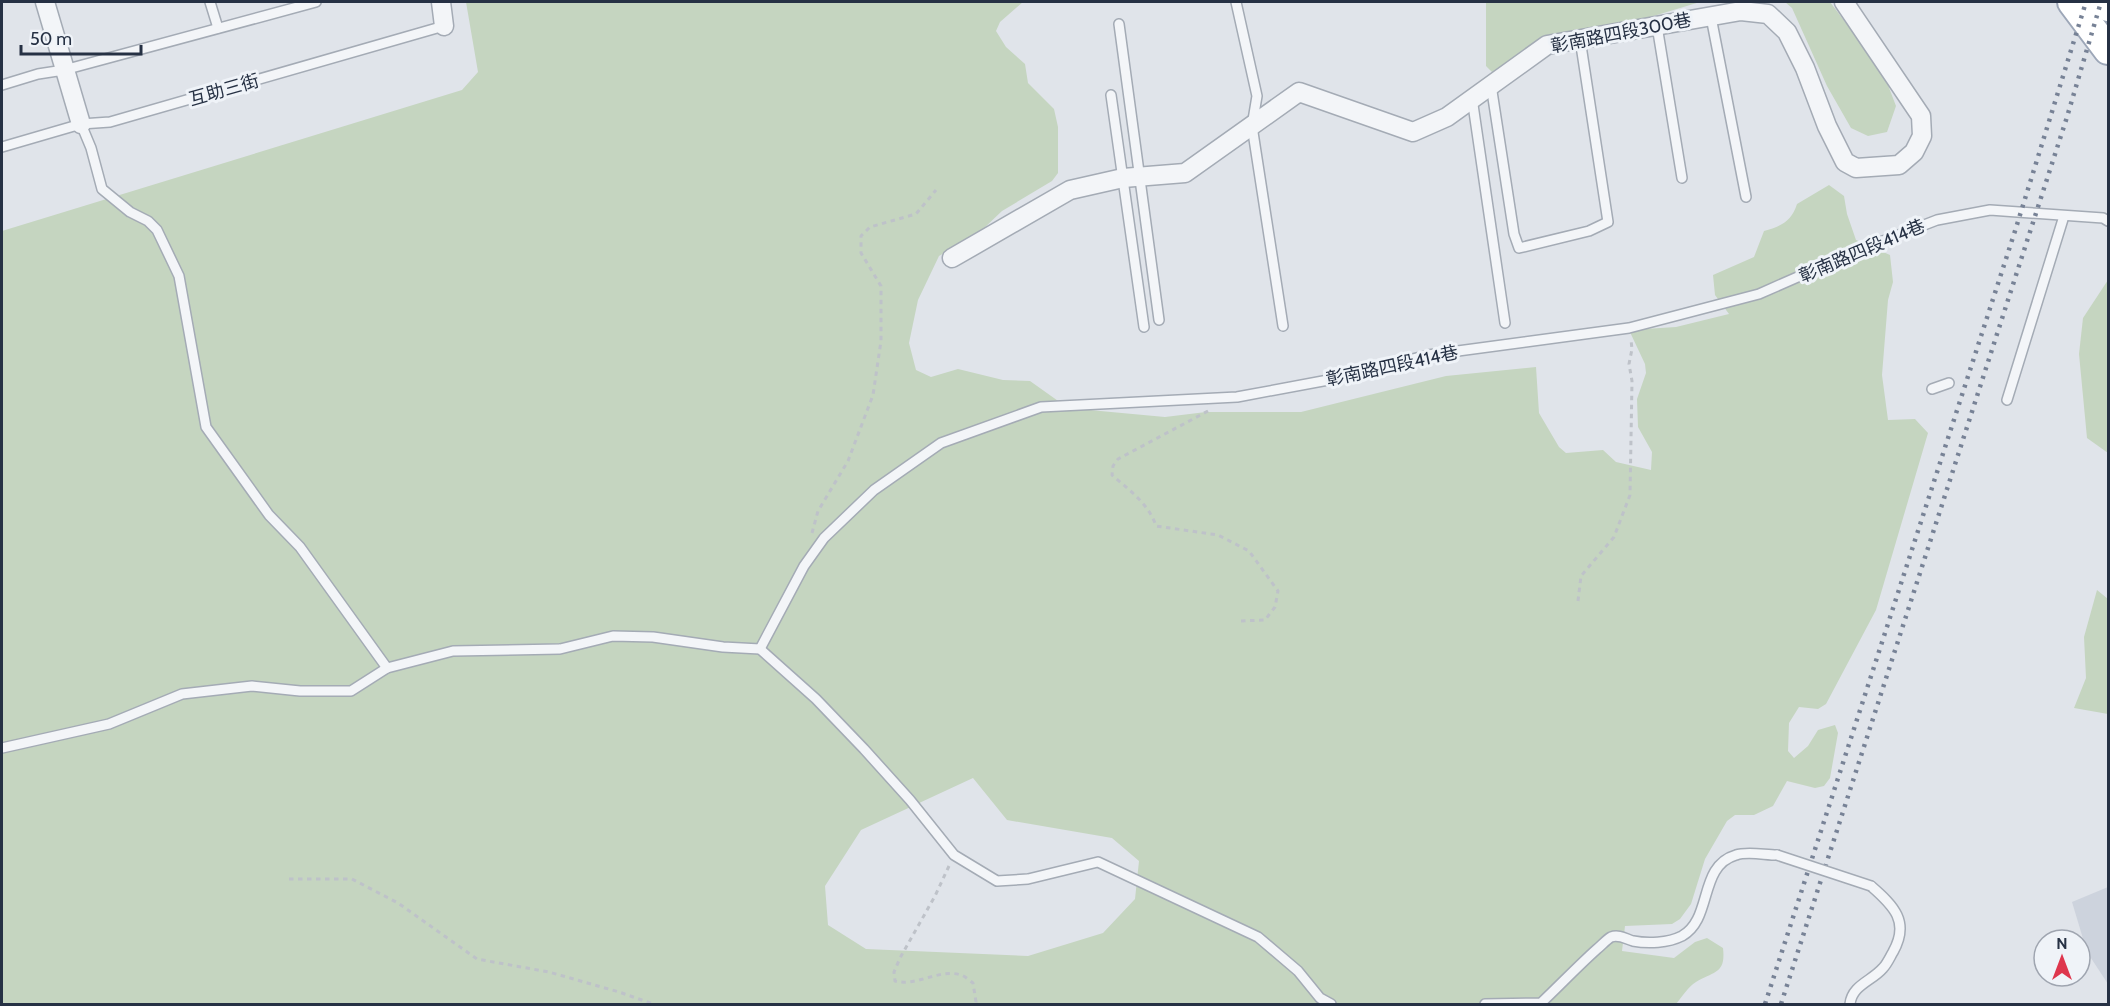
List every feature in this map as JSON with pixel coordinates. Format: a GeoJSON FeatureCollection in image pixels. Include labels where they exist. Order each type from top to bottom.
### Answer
{"type":"FeatureCollection","features":[{"type":"Feature","properties":{"kind":"main road"},"geometry":{"type":"LineString","coordinates":[[2073,2],[2109,50]]}},
{"type":"Feature","properties":{"kind":"main road"},"geometry":{"type":"LineString","coordinates":[[2104,2],[2109,7]]}},
{"type":"Feature","properties":{"kind":"street"},"geometry":{"type":"LineString","coordinates":[[45,2],[81,124]]}},
{"type":"Feature","properties":{"kind":"street"},"geometry":{"type":"LineString","coordinates":[[441,2],[444,26]]}},
{"type":"Feature","properties":{"kind":"street","name":"彰南路四段300巷"},"geometry":{"type":"LineString","coordinates":[[952,258],[1070,190],[1131,177],[1185,173],[1299,92],[1413,132],[1446,117],[1547,45],[1741,11],[1768,15],[1787,32],[1845,162],[1856,168],[1899,165],[1914,152],[1922,136],[1921,116],[1844,2]]}},
{"type":"Feature","properties":{"kind":"lane"},"geometry":{"type":"LineString","coordinates":[[210,2],[218,28]]}},
{"type":"Feature","properties":{"kind":"lane"},"geometry":{"type":"LineString","coordinates":[[2,85],[316,2]]}},
{"type":"Feature","properties":{"kind":"lane"},"geometry":{"type":"LineString","coordinates":[[1236,2],[1257,96],[1252,126],[1283,326]]}},
{"type":"Feature","properties":{"kind":"lane"},"geometry":{"type":"LineString","coordinates":[[1711,17],[1746,196]]}},
{"type":"Feature","properties":{"kind":"lane"},"geometry":{"type":"LineString","coordinates":[[1119,24],[1144,327]]}},
{"type":"Feature","properties":{"kind":"lane","name":"互助三街"},"geometry":{"type":"LineString","coordinates":[[2,147],[81,124],[110,122],[444,26]]}},
{"type":"Feature","properties":{"kind":"lane"},"geometry":{"type":"LineString","coordinates":[[1657,26],[1682,178]]}},
{"type":"Feature","properties":{"kind":"lane"},"geometry":{"type":"LineString","coordinates":[[1491,84],[1514,234],[1519,248],[1589,231],[1608,222],[1580,39]]}},
{"type":"Feature","properties":{"kind":"lane"},"geometry":{"type":"LineString","coordinates":[[1111,95],[1131,177],[1159,320]]}},
{"type":"Feature","properties":{"kind":"lane"},"geometry":{"type":"LineString","coordinates":[[1472,98],[1505,323]]}},
{"type":"Feature","properties":{"kind":"lane"},"geometry":{"type":"LineString","coordinates":[[81,124],[91,148],[102,189],[130,212],[148,220],[158,230],[179,276],[206,427],[268,515],[300,547],[387,668]]}},
{"type":"Feature","properties":{"kind":"lane","name":"彰南路四段414巷"},"geometry":{"type":"LineString","coordinates":[[760,649],[804,566],[824,538],[874,490],[941,443],[1041,407],[1237,396],[1339,378],[1428,355],[1629,328],[1759,294],[1937,219],[1990,210],[2109,220]]}},
{"type":"Feature","properties":{"kind":"lane"},"geometry":{"type":"LineString","coordinates":[[2007,400],[2064,216]]}},
{"type":"Feature","properties":{"kind":"lane"},"geometry":{"type":"LineString","coordinates":[[1932,389],[1949,383]]}},
{"type":"Feature","properties":{"kind":"lane"},"geometry":{"type":"LineString","coordinates":[[2,748],[109,724],[182,694],[252,686],[300,691],[351,691],[387,668],[453,651],[560,649],[613,636],[652,637],[723,648],[760,649],[816,699],[864,749],[910,800],[954,855],[997,881],[1028,879],[1098,862],[1258,937],[1298,971],[1320,998],[1331,1005]]}},
{"type":"Feature","properties":{"kind":"lane"},"geometry":{"type":"LineString","coordinates":[[1485,1005],[1541,1003],[1580,964],[1612,937],[1623,936],[1653,943],[1682,936],[1692,928],[1701,911],[1710,879],[1723,862],[1737,854],[1777,855],[1871,886],[1886,899],[1899,918],[1902,933],[1883,968],[1854,991],[1850,1005]]}},
{"type":"Feature","properties":{"kind":"path"},"geometry":{"type":"LineString","coordinates":[[812,533],[818,511],[848,461],[873,395],[881,341],[881,286],[861,253],[861,236],[870,227],[916,214],[936,190]]}},
{"type":"Feature","properties":{"kind":"path"},"geometry":{"type":"LineString","coordinates":[[1578,601],[1581,576],[1614,537],[1630,495],[1632,381],[1629,364],[1632,349],[1629,328]]}},
{"type":"Feature","properties":{"kind":"path"},"geometry":{"type":"LineString","coordinates":[[1237,396],[1118,459],[1113,466],[1113,475],[1153,515],[1156,526],[1218,535],[1249,551],[1278,591],[1277,599],[1275,607],[1265,620],[1239,621]]}},
{"type":"Feature","properties":{"kind":"path"},"geometry":{"type":"LineString","coordinates":[[954,855],[935,896],[894,972],[895,981],[912,982],[937,974],[962,975],[973,983],[976,1002],[974,1005]]}},
{"type":"Feature","properties":{"kind":"path"},"geometry":{"type":"LineString","coordinates":[[290,879],[352,879],[398,903],[477,959],[549,972],[619,992],[653,1005]]}},
{"type":"Feature","properties":{"kind":"shaded area"},"geometry":{"type":"Polygon","coordinates":[[[2108,887],[2108,984],[2092,960],[2092,928],[2080,928],[2072,902],[2108,887]]]}},
{"type":"Feature","properties":{"kind":"green space"},"geometry":{"type":"Polygon","coordinates":[[[466,2],[1023,2],[1000,22],[996,31],[1006,47],[1025,64],[1028,83],[1054,109],[1058,127],[1058,173],[1052,181],[1002,211],[981,231],[939,256],[918,300],[909,343],[916,370],[931,377],[958,369],[1003,380],[1030,381],[1068,408],[1165,417],[1206,412],[1301,412],[1446,376],[1536,367],[1539,413],[1559,447],[1566,453],[1603,450],[1616,462],[1651,470],[1652,452],[1638,427],[1637,399],[1646,373],[1645,364],[1629,330],[1676,327],[1729,314],[1715,295],[1713,275],[1754,257],[1764,231],[1785,222],[1792,215],[1797,204],[1829,185],[1844,196],[1847,214],[1856,240],[1890,255],[1893,282],[1888,300],[1882,375],[1888,420],[1915,419],[1928,433],[1876,610],[1826,704],[1818,709],[1799,707],[1789,723],[1788,751],[1794,758],[1808,746],[1818,730],[1835,725],[1838,733],[1830,778],[1824,786],[1815,788],[1787,781],[1773,806],[1754,815],[1735,815],[1727,821],[1705,859],[1691,904],[1680,919],[1672,924],[1625,926],[1622,951],[1674,958],[1695,942],[1707,938],[1723,948],[1721,967],[1693,984],[1676,1004],[2,1004],[2,231],[462,90],[478,72],[466,2]],[[973,778],[861,830],[825,886],[828,925],[866,949],[1028,956],[1103,933],[1135,899],[1139,861],[1112,838],[1007,820],[973,778]]]}},
{"type":"Feature","properties":{"kind":"green space"},"geometry":{"type":"Polygon","coordinates":[[[1486,2],[1700,2],[1637,21],[1493,73],[1486,66],[1486,2]]]}},
{"type":"Feature","properties":{"kind":"green space"},"geometry":{"type":"Polygon","coordinates":[[[1785,2],[1830,2],[1883,72],[1896,106],[1887,132],[1868,136],[1851,128],[1827,86],[1792,8],[1785,2]]]}},
{"type":"Feature","properties":{"kind":"green space"},"geometry":{"type":"Polygon","coordinates":[[[2108,280],[2108,453],[2087,438],[2079,354],[2083,318],[2108,280]]]}},
{"type":"Feature","properties":{"kind":"green space"},"geometry":{"type":"Polygon","coordinates":[[[2097,590],[2108,599],[2108,714],[2074,708],[2086,678],[2084,637],[2097,590]]]}},
{"type":"Feature","properties":{"kind":"railway"},"geometry":{"type":"LineString","coordinates":[[1765,1004],[2015,231],[2086,2]]}},
{"type":"Feature","properties":{"kind":"railway"},"geometry":{"type":"LineString","coordinates":[[1781,1004],[2067,117],[2101,2]]}}]}
